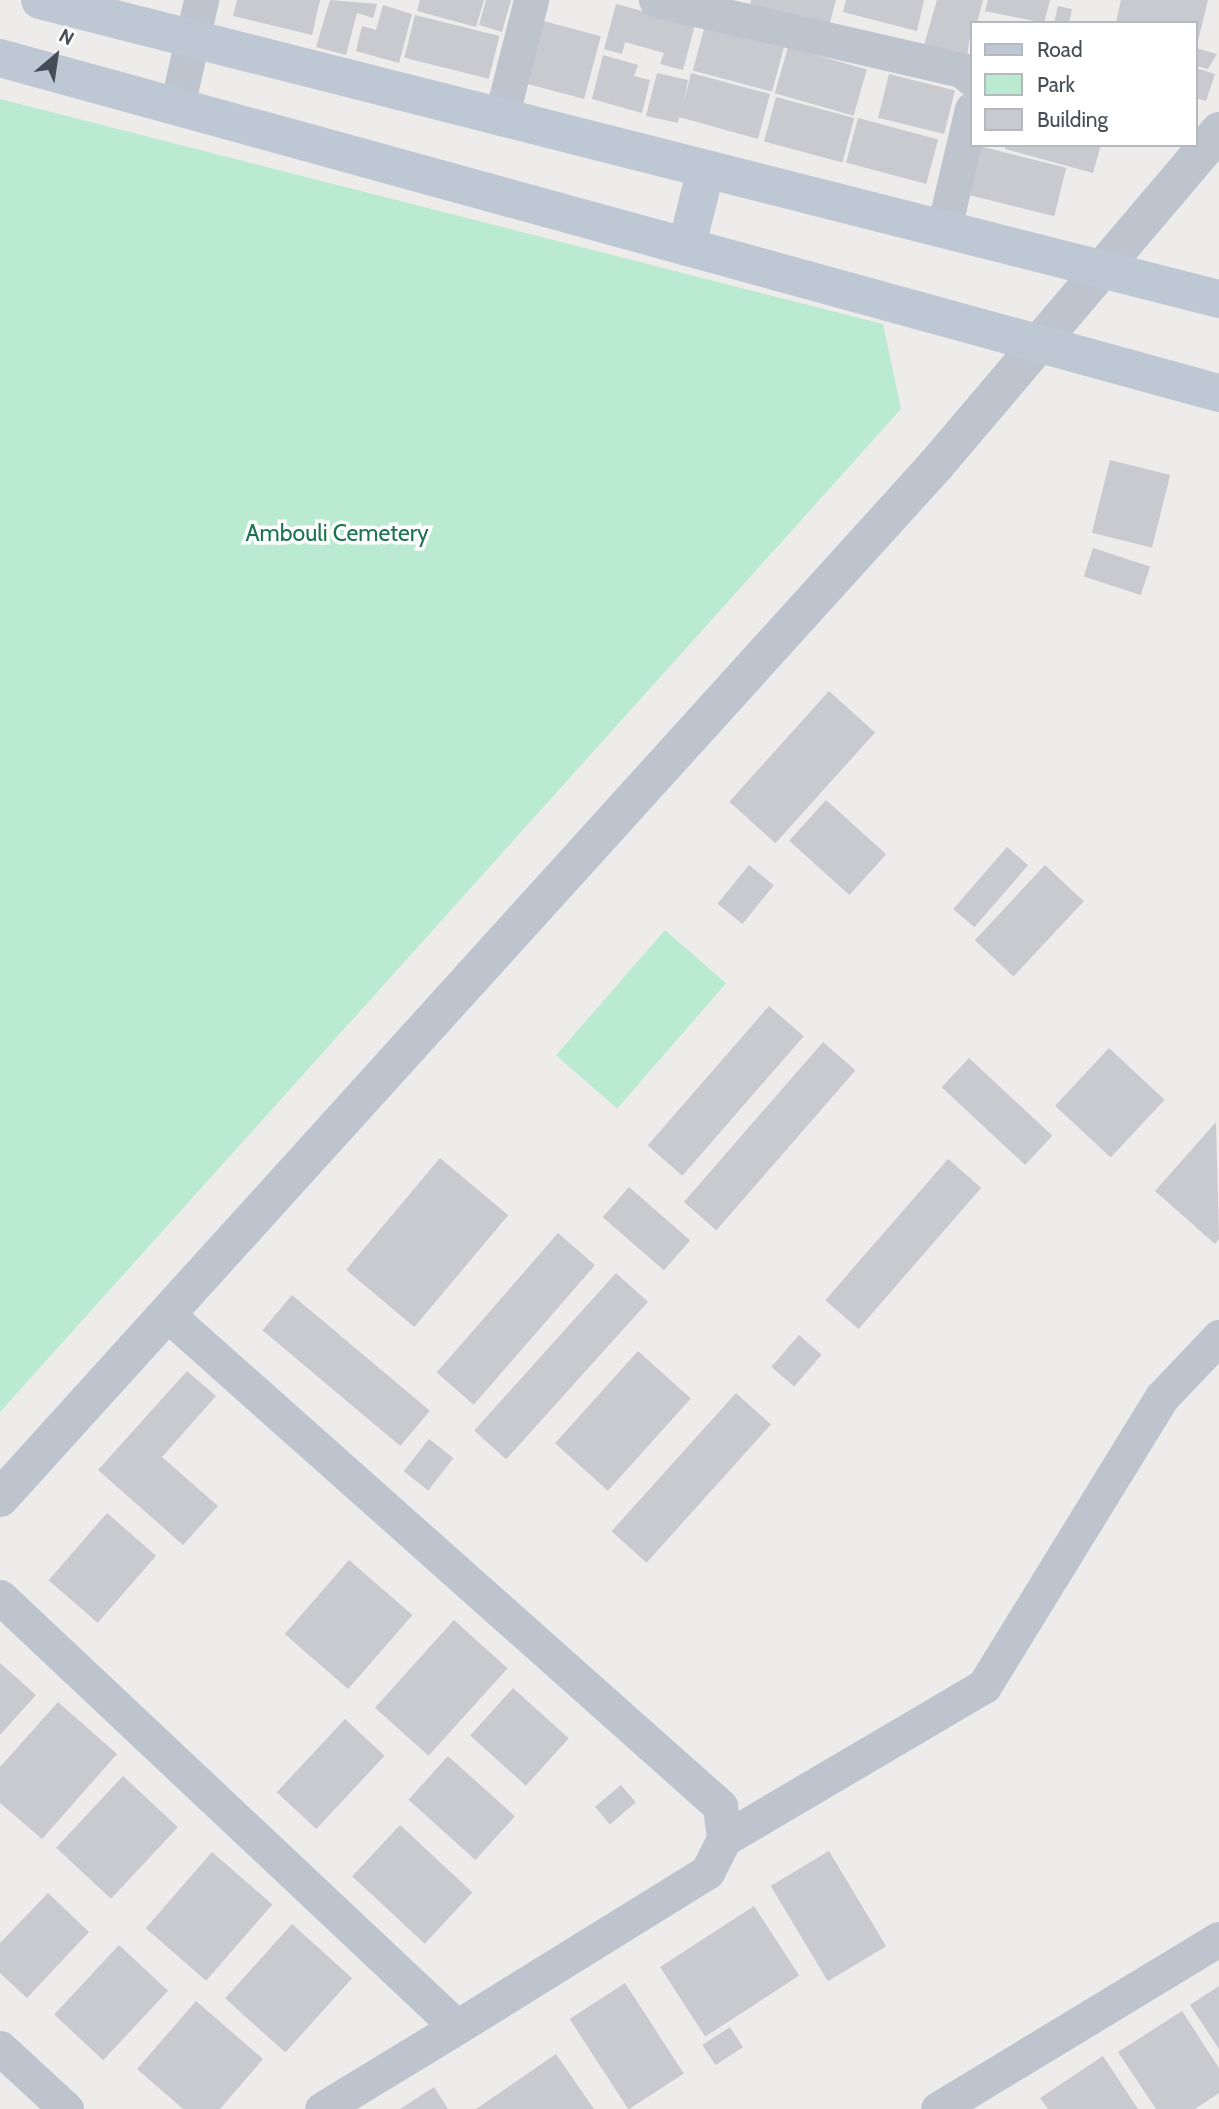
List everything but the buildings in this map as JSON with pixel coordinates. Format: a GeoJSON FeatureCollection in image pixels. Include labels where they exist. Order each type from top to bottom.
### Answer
{"type":"FeatureCollection","features":[{"type":"Feature","properties":{"kind":"main road"},"geometry":{"type":"LineString","coordinates":[[40,0],[1219,299]]}},
{"type":"Feature","properties":{"kind":"main road"},"geometry":{"type":"LineString","coordinates":[[0,58],[1219,393]]}},
{"type":"Feature","properties":{"kind":"main road"},"geometry":{"type":"LineString","coordinates":[[687,245],[706,169]]}},
{"type":"Feature","properties":{"kind":"street"},"geometry":{"type":"LineString","coordinates":[[177,106],[201,0]]}},
{"type":"Feature","properties":{"kind":"street"},"geometry":{"type":"LineString","coordinates":[[501,118],[531,0]]}},
{"type":"Feature","properties":{"kind":"street"},"geometry":{"type":"LineString","coordinates":[[656,0],[734,10],[962,70],[970,77]]}},
{"type":"Feature","properties":{"kind":"street"},"geometry":{"type":"LineString","coordinates":[[944,228],[970,118]]}},
{"type":"Feature","properties":{"kind":"street"},"geometry":{"type":"LineString","coordinates":[[0,1498],[936,465],[1098,270],[1219,131]]}},
{"type":"Feature","properties":{"kind":"street"},"geometry":{"type":"LineString","coordinates":[[168,1315],[720,1806],[724,1839]]}},
{"type":"Feature","properties":{"kind":"street"},"geometry":{"type":"LineString","coordinates":[[322,2109],[707,1872],[724,1839],[984,1686],[1163,1397],[1219,1337]]}},
{"type":"Feature","properties":{"kind":"street"},"geometry":{"type":"LineString","coordinates":[[0,1597],[457,2027]]}},
{"type":"Feature","properties":{"kind":"street"},"geometry":{"type":"LineString","coordinates":[[939,2109],[1219,1939]]}},
{"type":"Feature","properties":{"kind":"street"},"geometry":{"type":"LineString","coordinates":[[0,2048],[66,2109]]}},
{"type":"Feature","properties":{"kind":"green space","name":"Ambouli Cemetery"},"geometry":{"type":"Polygon","coordinates":[[[0,99],[883,324],[901,409],[0,1412],[0,99]]]}},
{"type":"Feature","properties":{"kind":"green space"},"geometry":{"type":"Polygon","coordinates":[[[665,930],[726,983],[617,1108],[556,1055],[665,930]]]}}]}
